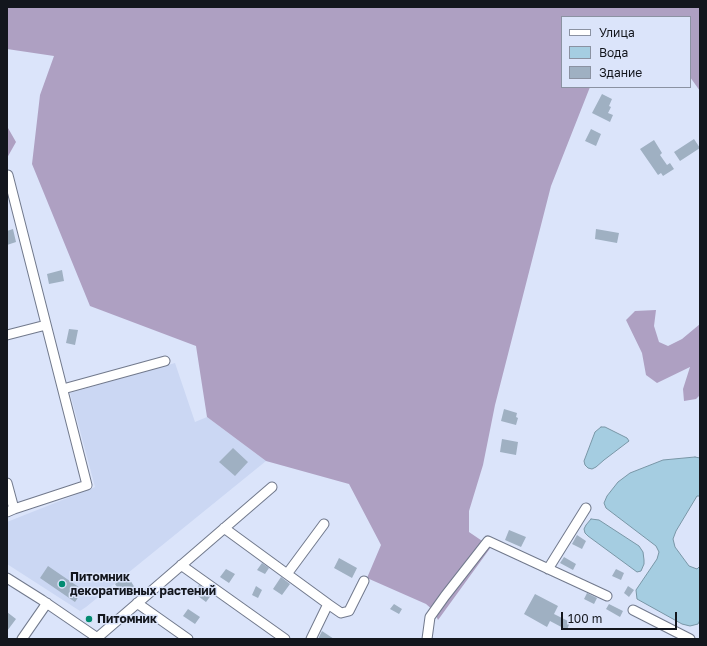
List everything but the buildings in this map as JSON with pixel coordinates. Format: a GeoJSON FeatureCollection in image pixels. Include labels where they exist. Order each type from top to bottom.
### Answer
{"type":"FeatureCollection","features":[{"type":"Feature","properties":{"kind":"street"},"geometry":{"type":"LineString","coordinates":[[7,483],[10,511],[87,485],[8,175]]}},
{"type":"Feature","properties":{"kind":"street"},"geometry":{"type":"LineString","coordinates":[[7,335],[46,325]]}},
{"type":"Feature","properties":{"kind":"street"},"geometry":{"type":"LineString","coordinates":[[63,389],[165,361]]}},
{"type":"Feature","properties":{"kind":"street"},"geometry":{"type":"LineString","coordinates":[[7,578],[98,638],[272,487]]}},
{"type":"Feature","properties":{"kind":"street"},"geometry":{"type":"LineString","coordinates":[[548,569],[586,508]]}},
{"type":"Feature","properties":{"kind":"street"},"geometry":{"type":"LineString","coordinates":[[287,574],[324,524]]}},
{"type":"Feature","properties":{"kind":"street"},"geometry":{"type":"LineString","coordinates":[[224,528],[341,613],[349,611],[364,581]]}},
{"type":"Feature","properties":{"kind":"street"},"geometry":{"type":"LineString","coordinates":[[427,639],[430,617],[488,541],[607,596]]}},
{"type":"Feature","properties":{"kind":"street"},"geometry":{"type":"LineString","coordinates":[[181,565],[285,639]]}},
{"type":"Feature","properties":{"kind":"street"},"geometry":{"type":"LineString","coordinates":[[22,639],[47,603]]}},
{"type":"Feature","properties":{"kind":"street"},"geometry":{"type":"LineString","coordinates":[[137,603],[188,639]]}},
{"type":"Feature","properties":{"kind":"street"},"geometry":{"type":"LineString","coordinates":[[311,639],[328,604]]}},
{"type":"Feature","properties":{"kind":"street"},"geometry":{"type":"LineString","coordinates":[[633,610],[690,639]]}},
{"type":"Feature","properties":{"kind":"shaded area"},"geometry":{"type":"Polygon","coordinates":[[[7,7],[700,7],[700,91],[691,78],[691,16],[561,16],[561,88],[590,88],[551,186],[495,405],[483,465],[469,511],[469,532],[491,547],[438,620],[434,611],[426,604],[367,578],[381,545],[349,484],[266,461],[207,417],[196,346],[90,306],[32,164],[40,95],[54,56],[7,49],[7,7]]]}},
{"type":"Feature","properties":{"kind":"shaded area"},"geometry":{"type":"Polygon","coordinates":[[[7,121],[8,128],[16,142],[7,158],[7,121]]]}},
{"type":"Feature","properties":{"kind":"shaded area"},"geometry":{"type":"Polygon","coordinates":[[[656,310],[654,326],[659,342],[668,346],[682,339],[700,324],[700,395],[696,399],[684,401],[683,389],[690,367],[657,383],[646,375],[642,353],[626,320],[635,311],[656,310]]]}},
{"type":"Feature","properties":{"kind":"shaded area"},"geometry":{"type":"Polygon","coordinates":[[[175,363],[195,422],[207,417],[266,461],[80,611],[7,564],[7,522],[95,487],[70,393],[175,363]]]}},
{"type":"Feature","properties":{"kind":"water"},"geometry":{"type":"Polygon","coordinates":[[[601,427],[605,427],[627,438],[629,441],[596,467],[592,469],[588,468],[584,461],[595,432],[601,427]]]}},
{"type":"Feature","properties":{"kind":"water"},"geometry":{"type":"Polygon","coordinates":[[[695,457],[700,458],[700,496],[697,496],[676,531],[673,539],[675,547],[689,566],[697,569],[700,566],[700,620],[698,624],[690,626],[682,624],[637,599],[636,590],[657,559],[659,552],[656,546],[606,508],[604,503],[607,496],[618,482],[630,473],[663,460],[695,457]]]}},
{"type":"Feature","properties":{"kind":"water"},"geometry":{"type":"Polygon","coordinates":[[[591,519],[599,520],[639,546],[643,552],[644,560],[641,571],[637,572],[585,533],[584,529],[591,519]]]}},
{"type":"Feature","properties":{"kind":"place","name":"Питомник декоративных растений"},"geometry":{"type":"Point","coordinates":[62,584]}},
{"type":"Feature","properties":{"kind":"place","name":"Питомник"},"geometry":{"type":"Point","coordinates":[89,619]}}]}
